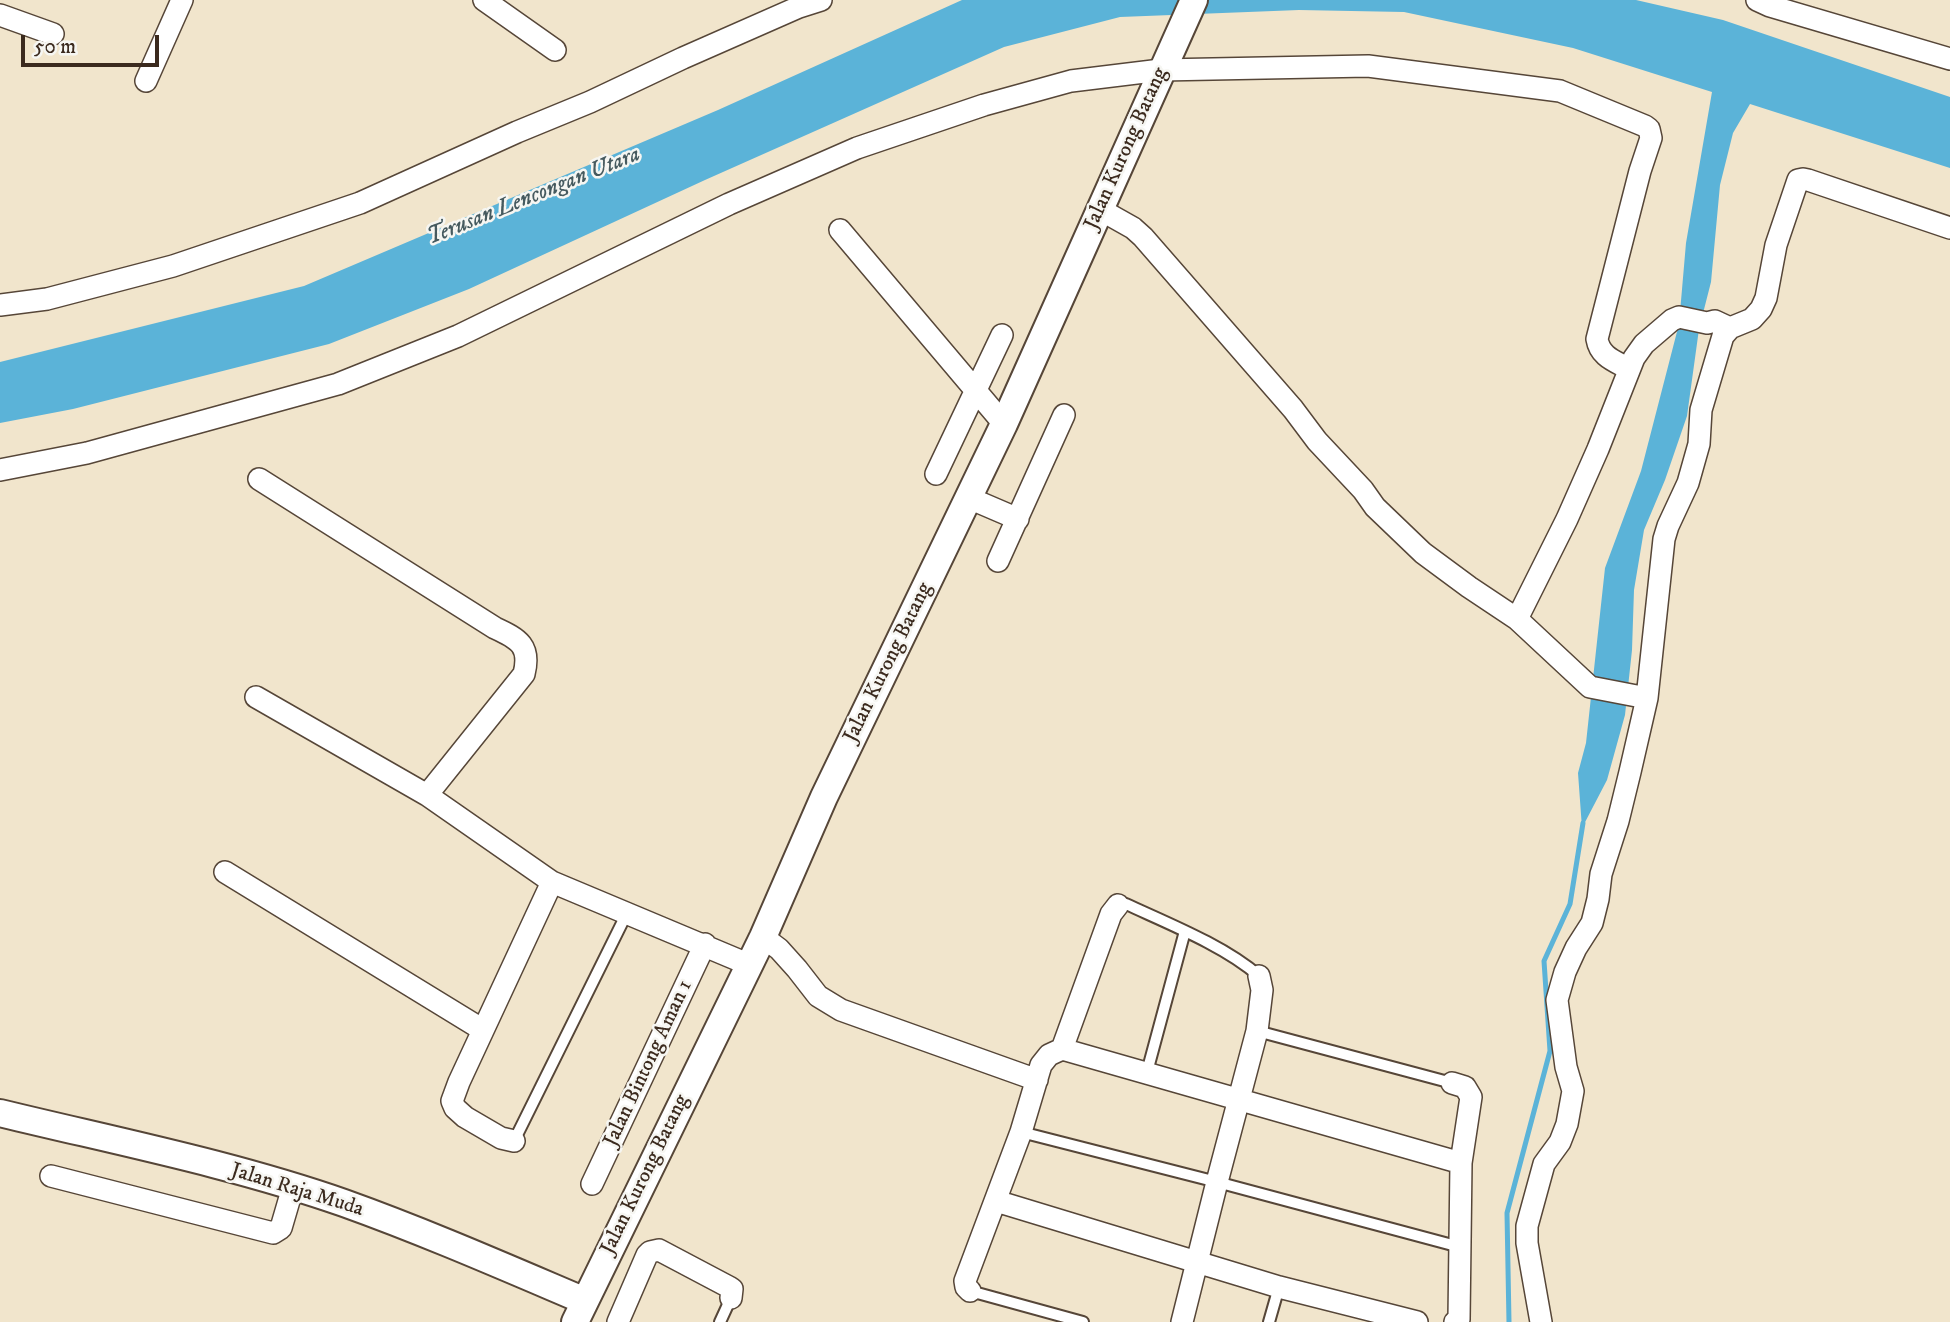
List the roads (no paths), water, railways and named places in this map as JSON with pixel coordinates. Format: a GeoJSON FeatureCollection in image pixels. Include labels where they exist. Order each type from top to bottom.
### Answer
{"type":"FeatureCollection","features":[{"type":"Feature","properties":{"kind":"street"},"geometry":{"type":"LineString","coordinates":[[146,81],[181,0]]}},
{"type":"Feature","properties":{"kind":"street"},"geometry":{"type":"LineString","coordinates":[[484,0],[555,50]]}},
{"type":"Feature","properties":{"kind":"street","name":"Jalan Kurong Batang"},"geometry":{"type":"LineString","coordinates":[[580,1311],[750,965],[824,797],[1004,424],[1194,0]]}},
{"type":"Feature","properties":{"kind":"street"},"geometry":{"type":"LineString","coordinates":[[1757,0],[1950,59]]}},
{"type":"Feature","properties":{"kind":"street"},"geometry":{"type":"LineString","coordinates":[[0,305],[47,299],[173,266],[360,204],[809,2]]}},
{"type":"Feature","properties":{"kind":"street"},"geometry":{"type":"LineString","coordinates":[[0,15],[53,34]]}},
{"type":"Feature","properties":{"kind":"street"},"geometry":{"type":"LineString","coordinates":[[0,470],[87,453],[338,384],[458,336],[729,204],[857,149],[984,105],[1071,81],[1164,63],[1368,66],[1560,92],[1645,126],[1649,129],[1651,138],[1597,339],[1603,354],[1629,369]]}},
{"type":"Feature","properties":{"kind":"street"},"geometry":{"type":"LineString","coordinates":[[1541,1322],[1527,1243],[1527,1226],[1544,1164],[1560,1142],[1567,1124],[1573,1091],[1566,1067],[1557,1000],[1565,972],[1592,923],[1601,874],[1625,796],[1664,539],[1688,483],[1699,444],[1701,410],[1723,335],[1730,328],[1752,319],[1761,309],[1766,298],[1776,245],[1798,180],[1808,180],[1950,228]]}},
{"type":"Feature","properties":{"kind":"street"},"geometry":{"type":"LineString","coordinates":[[1101,210],[1133,228],[1143,237],[1375,507],[1423,553],[1517,619],[1590,687],[1641,696]]}},
{"type":"Feature","properties":{"kind":"street"},"geometry":{"type":"LineString","coordinates":[[840,230],[1004,424]]}},
{"type":"Feature","properties":{"kind":"street"},"geometry":{"type":"LineString","coordinates":[[1517,619],[1567,519],[1629,369],[1644,345],[1679,317],[1707,323],[1715,321],[1730,328]]}},
{"type":"Feature","properties":{"kind":"street"},"geometry":{"type":"LineString","coordinates":[[936,474],[1002,335]]}},
{"type":"Feature","properties":{"kind":"street"},"geometry":{"type":"LineString","coordinates":[[998,561],[1064,415]]}},
{"type":"Feature","properties":{"kind":"street"},"geometry":{"type":"LineString","coordinates":[[259,479],[495,628],[519,640],[524,648],[527,661],[524,674],[427,796]]}},
{"type":"Feature","properties":{"kind":"street"},"geometry":{"type":"LineString","coordinates":[[968,498],[1018,519]]}},
{"type":"Feature","properties":{"kind":"street"},"geometry":{"type":"LineString","coordinates":[[256,697],[427,796],[552,882],[750,965]]}},
{"type":"Feature","properties":{"kind":"street"},"geometry":{"type":"LineString","coordinates":[[225,872],[483,1030]]}},
{"type":"Feature","properties":{"kind":"street"},"geometry":{"type":"LineString","coordinates":[[514,1141],[501,1139],[466,1117],[455,1108],[452,1101],[552,882]]}},
{"type":"Feature","properties":{"kind":"street"},"geometry":{"type":"LineString","coordinates":[[1062,1049],[1111,914],[1118,905]]}},
{"type":"Feature","properties":{"kind":"street"},"geometry":{"type":"LineString","coordinates":[[763,937],[779,949],[818,996],[841,1010],[1037,1080]]}},
{"type":"Feature","properties":{"kind":"street","name":"Jalan Bintong Aman 1"},"geometry":{"type":"LineString","coordinates":[[592,1184],[705,944]]}},
{"type":"Feature","properties":{"kind":"street"},"geometry":{"type":"LineString","coordinates":[[1182,1322],[1258,1031],[1262,990],[1259,976]]}},
{"type":"Feature","properties":{"kind":"street"},"geometry":{"type":"LineString","coordinates":[[970,1291],[965,1281],[1021,1132],[1041,1065],[1049,1055],[1062,1049],[1461,1163]]}},
{"type":"Feature","properties":{"kind":"street"},"geometry":{"type":"LineString","coordinates":[[1452,1083],[1465,1087],[1471,1097],[1461,1163],[1459,1319],[1455,1322]]}},
{"type":"Feature","properties":{"kind":"street","name":"Jalan Raja Muda"},"geometry":{"type":"LineString","coordinates":[[0,1113],[293,1187],[344,1203],[447,1243],[580,1311]]}},
{"type":"Feature","properties":{"kind":"street"},"geometry":{"type":"LineString","coordinates":[[51,1175],[273,1233],[281,1228],[293,1187]]}},
{"type":"Feature","properties":{"kind":"street"},"geometry":{"type":"LineString","coordinates":[[996,1200],[1366,1316],[1417,1322]]}},
{"type":"Feature","properties":{"kind":"street"},"geometry":{"type":"LineString","coordinates":[[618,1322],[647,1255],[654,1250],[659,1250],[729,1286],[732,1289],[731,1298]]}},
{"type":"Feature","properties":{"kind":"lane"},"geometry":{"type":"LineString","coordinates":[[1118,905],[1126,904],[1185,931],[1241,961],[1259,976]]}},
{"type":"Feature","properties":{"kind":"lane"},"geometry":{"type":"LineString","coordinates":[[514,1141],[627,913]]}},
{"type":"Feature","properties":{"kind":"lane"},"geometry":{"type":"LineString","coordinates":[[1147,1072],[1185,931]]}},
{"type":"Feature","properties":{"kind":"lane"},"geometry":{"type":"LineString","coordinates":[[1258,1031],[1452,1083]]}},
{"type":"Feature","properties":{"kind":"lane"},"geometry":{"type":"LineString","coordinates":[[1021,1132],[1460,1247]]}},
{"type":"Feature","properties":{"kind":"lane"},"geometry":{"type":"LineString","coordinates":[[1269,1322],[1279,1287]]}},
{"type":"Feature","properties":{"kind":"lane"},"geometry":{"type":"LineString","coordinates":[[970,1291],[1083,1322]]}},
{"type":"Feature","properties":{"kind":"lane"},"geometry":{"type":"LineString","coordinates":[[720,1322],[731,1298]]}},
{"type":"Feature","properties":{"kind":"water","name":"Terusan Lencongan Utara"},"geometry":{"type":"Polygon","coordinates":[[[962,0],[1636,0],[1723,20],[1950,97],[1950,168],[1750,104],[1733,133],[1720,185],[1711,282],[1699,329],[1687,416],[1644,530],[1634,590],[1632,650],[1625,715],[1607,780],[1582,828],[1578,773],[1586,743],[1605,568],[1641,471],[1679,324],[1686,243],[1712,92],[1573,48],[1404,12],[1299,10],[1120,17],[1004,47],[469,289],[329,344],[73,409],[0,423],[0,362],[304,286],[718,110],[962,0]]]}},
{"type":"Feature","properties":{"kind":"waterway"},"geometry":{"type":"LineString","coordinates":[[1509,1322],[1507,1213],[1550,1051],[1544,961],[1570,904],[1583,823]]}}]}
